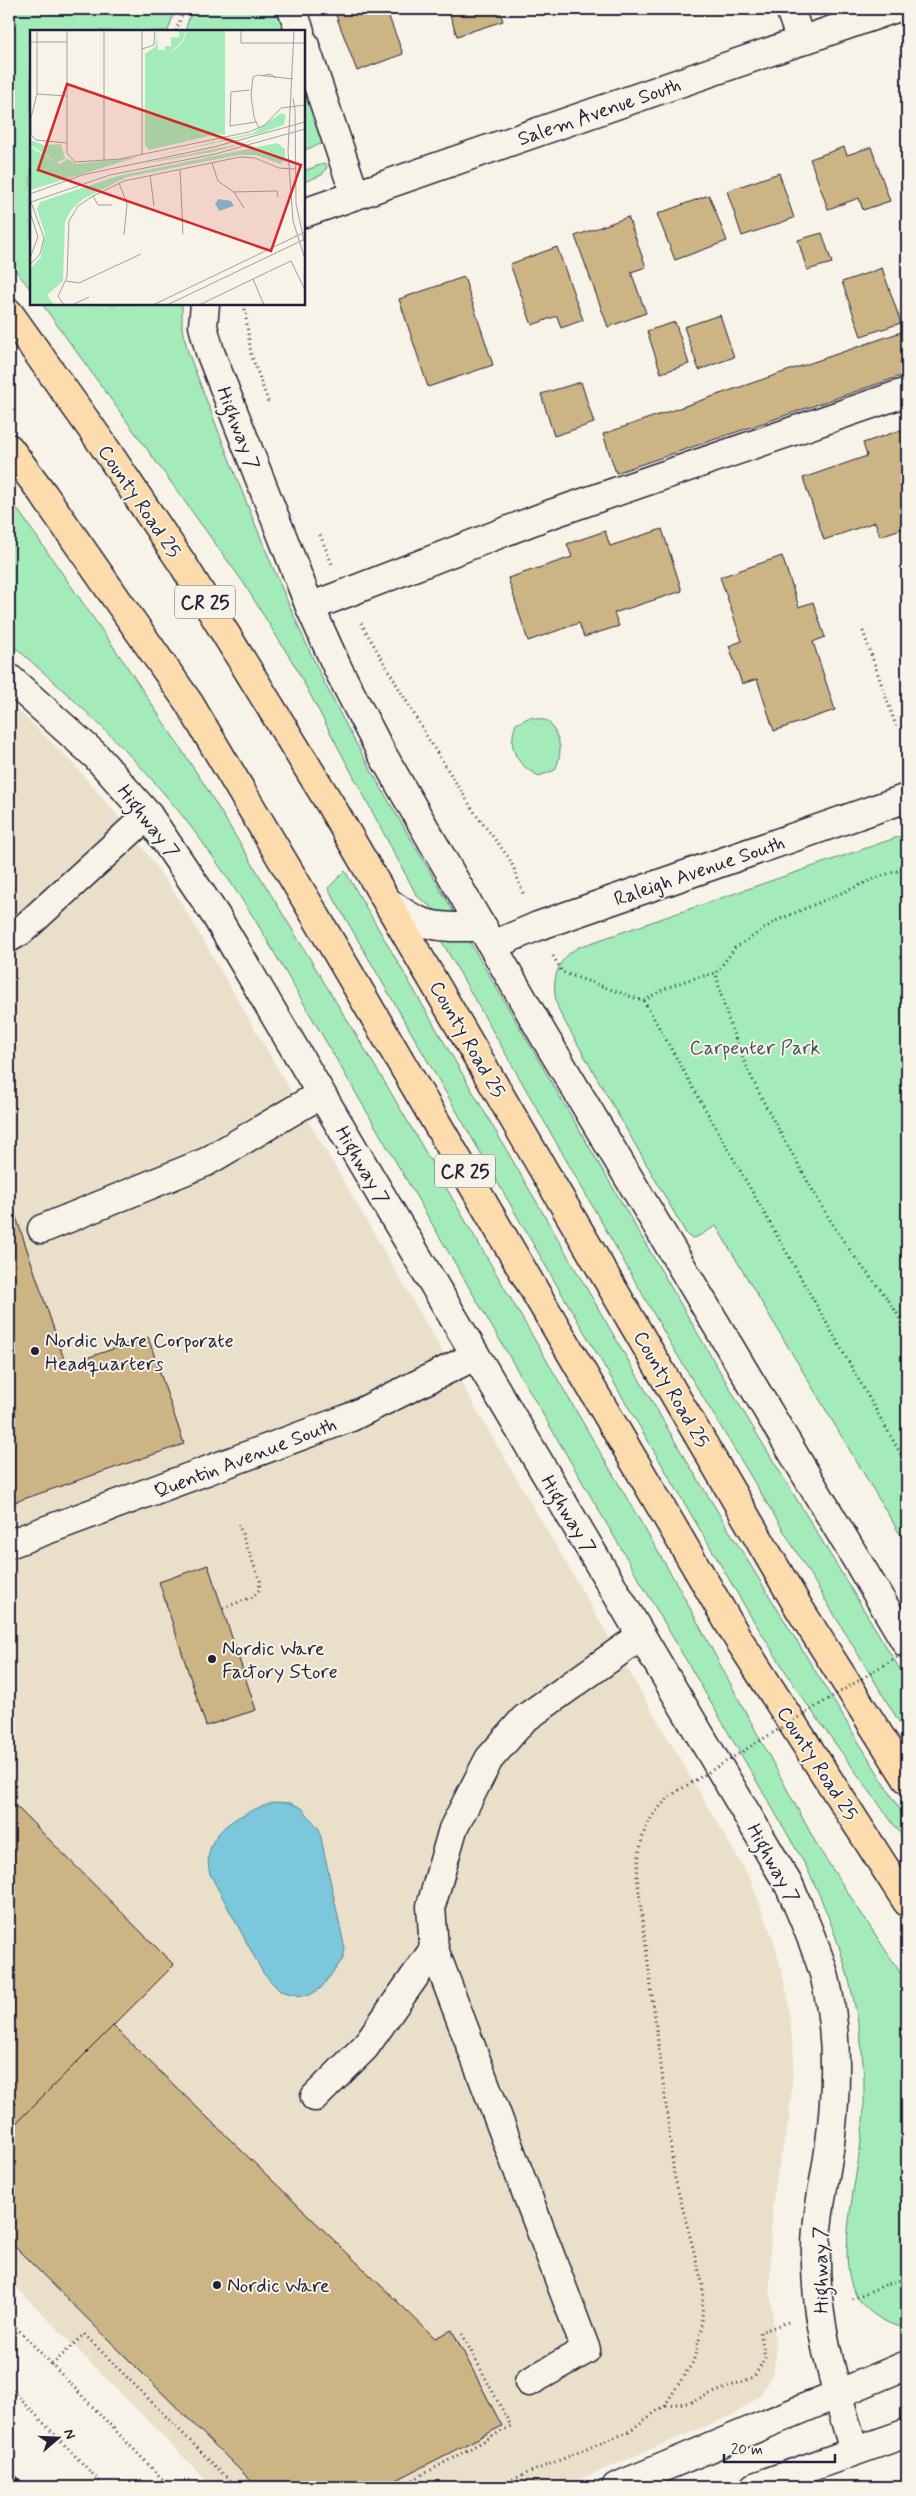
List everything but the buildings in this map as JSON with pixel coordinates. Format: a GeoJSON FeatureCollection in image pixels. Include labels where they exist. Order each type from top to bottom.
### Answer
{"type":"FeatureCollection","features":[{"type":"Feature","properties":{"kind":"main road","name":"County Road 25"},"geometry":{"type":"LineString","coordinates":[[9,313],[101,442],[184,566],[388,901],[799,1608],[907,1779]]}},
{"type":"Feature","properties":{"kind":"main road","name":"County Road 25"},"geometry":{"type":"LineString","coordinates":[[9,448],[189,703],[341,958],[737,1637],[907,1902]]}},
{"type":"Feature","properties":{"kind":"street"},"geometry":{"type":"LineString","coordinates":[[292,9],[300,30]]}},
{"type":"Feature","properties":{"kind":"street"},"geometry":{"type":"LineString","coordinates":[[790,9],[801,41]]}},
{"type":"Feature","properties":{"kind":"street","name":"Salem Avenue South"},"geometry":{"type":"LineString","coordinates":[[305,213],[893,9]]}},
{"type":"Feature","properties":{"kind":"street"},"geometry":{"type":"LineString","coordinates":[[305,46],[355,195]]}},
{"type":"Feature","properties":{"kind":"street","name":"Highway 7"},"geometry":{"type":"LineString","coordinates":[[205,305],[203,326],[210,352],[310,606],[338,669],[381,752],[544,1036],[907,1644]]}},
{"type":"Feature","properties":{"kind":"street"},"geometry":{"type":"LineString","coordinates":[[310,606],[548,515],[907,392]]}},
{"type":"Feature","properties":{"kind":"street","name":"Highway 7"},"geometry":{"type":"LineString","coordinates":[[9,678],[96,756],[148,815],[216,916],[790,1886],[808,1929],[825,1978],[833,2031],[836,2088],[816,2246],[817,2295],[818,2312],[837,2393],[854,2451]]}},
{"type":"Feature","properties":{"kind":"street","name":"Raleigh Avenue South"},"geometry":{"type":"LineString","coordinates":[[488,936],[538,926],[907,798]]}},
{"type":"Feature","properties":{"kind":"street"},"geometry":{"type":"LineString","coordinates":[[9,938],[21,931],[148,815]]}},
{"type":"Feature","properties":{"kind":"street"},"geometry":{"type":"LineString","coordinates":[[388,901],[406,916],[434,927],[488,936]]}},
{"type":"Feature","properties":{"kind":"street"},"geometry":{"type":"LineString","coordinates":[[42,1229],[206,1162],[321,1094]]}},
{"type":"Feature","properties":{"kind":"street","name":"Quentin Avenue South"},"geometry":{"type":"LineString","coordinates":[[9,1544],[349,1418],[475,1356]]}},
{"type":"Feature","properties":{"kind":"street"},"geometry":{"type":"LineString","coordinates":[[530,2382],[586,2350],[434,1949],[431,1906],[452,1829],[488,1759],[524,1719],[641,1636]]}},
{"type":"Feature","properties":{"kind":"street"},"geometry":{"type":"LineString","coordinates":[[315,2097],[365,2047],[434,1949]]}},
{"type":"Feature","properties":{"kind":"street"},"geometry":{"type":"LineString","coordinates":[[616,2487],[907,2365]]}},
{"type":"Feature","properties":{"kind":"street"},"geometry":{"type":"LineString","coordinates":[[754,2487],[907,2433]]}},
{"type":"Feature","properties":{"kind":"path"},"geometry":{"type":"LineString","coordinates":[[176,30],[184,9]]}},
{"type":"Feature","properties":{"kind":"path"},"geometry":{"type":"LineString","coordinates":[[244,305],[251,354],[270,408]]}},
{"type":"Feature","properties":{"kind":"path"},"geometry":{"type":"LineString","coordinates":[[316,526],[344,592],[429,740],[475,813],[509,858],[522,892],[562,972],[644,1001],[907,1465]]}},
{"type":"Feature","properties":{"kind":"path"},"geometry":{"type":"LineString","coordinates":[[863,631],[896,726]]}},
{"type":"Feature","properties":{"kind":"path"},"geometry":{"type":"LineString","coordinates":[[644,1001],[661,989],[686,979],[716,973],[735,948],[776,921],[882,876],[907,868]]}},
{"type":"Feature","properties":{"kind":"path"},"geometry":{"type":"LineString","coordinates":[[716,973],[728,1021],[760,1098],[823,1208],[852,1254],[884,1291],[899,1315],[907,1334]]}},
{"type":"Feature","properties":{"kind":"path"},"geometry":{"type":"LineString","coordinates":[[222,1608],[253,1597],[260,1590],[260,1581],[238,1523]]}},
{"type":"Feature","properties":{"kind":"path"},"geometry":{"type":"LineString","coordinates":[[494,2487],[628,2432],[665,2405],[693,2362],[702,2329],[703,2286],[674,2175],[637,1876],[639,1849],[656,1809],[676,1792],[907,1651]]}},
{"type":"Feature","properties":{"kind":"path"},"geometry":{"type":"LineString","coordinates":[[878,2289],[892,2282],[907,2279]]}},
{"type":"Feature","properties":{"kind":"path"},"geometry":{"type":"LineString","coordinates":[[9,2320],[170,2487]]}},
{"type":"Feature","properties":{"kind":"path"},"geometry":{"type":"LineString","coordinates":[[665,2405],[687,2403],[754,2377],[765,2358],[760,2332]]}},
{"type":"Feature","properties":{"kind":"path"},"geometry":{"type":"LineString","coordinates":[[52,2365],[84,2334],[236,2487]]}},
{"type":"Feature","properties":{"kind":"path"},"geometry":{"type":"LineString","coordinates":[[400,2487],[511,2426],[462,2334]]}},
{"type":"Feature","properties":{"kind":"path"},"geometry":{"type":"LineString","coordinates":[[9,2387],[105,2487]]}},
{"type":"Feature","properties":{"kind":"shaded area","name":"Nordic Ware"},"geometry":{"type":"Polygon","coordinates":[[[9,702],[73,763],[133,834],[179,899],[750,1879],[774,1941],[788,1997],[794,2058],[789,2119],[774,2189],[771,2224],[770,2284],[776,2354],[774,2371],[760,2395],[737,2413],[562,2487],[213,2487],[9,2280],[9,702]]]}},
{"type":"Feature","properties":{"kind":"green space"},"geometry":{"type":"Polygon","coordinates":[[[9,9],[175,9],[168,30],[30,30],[30,289],[9,262],[9,9]]]}},
{"type":"Feature","properties":{"kind":"green space"},"geometry":{"type":"Polygon","coordinates":[[[192,9],[278,9],[285,30],[185,30],[192,9]]]}},
{"type":"Feature","properties":{"kind":"green space"},"geometry":{"type":"Polygon","coordinates":[[[305,87],[324,143],[305,150],[305,87]]]}},
{"type":"Feature","properties":{"kind":"green space"},"geometry":{"type":"Polygon","coordinates":[[[325,163],[327,167],[322,175],[305,182],[305,171],[325,163]]]}},
{"type":"Feature","properties":{"kind":"green space"},"geometry":{"type":"Polygon","coordinates":[[[43,305],[182,305],[182,328],[188,352],[286,598],[322,678],[353,739],[456,916],[440,914],[417,896],[295,666],[243,582],[43,305]]]}},
{"type":"Feature","properties":{"kind":"green space"},"geometry":{"type":"Polygon","coordinates":[[[9,497],[124,662],[204,784],[387,1086],[678,1586],[818,1847],[907,1983],[907,2328],[881,2319],[865,2307],[854,2292],[851,2283],[847,2249],[848,2229],[862,2133],[863,2064],[853,1996],[844,1962],[833,1929],[806,1866],[254,918],[207,848],[157,785],[86,711],[9,642],[9,497]]]}},
{"type":"Feature","properties":{"kind":"green space"},"geometry":{"type":"Polygon","coordinates":[[[530,717],[548,721],[558,739],[560,750],[555,770],[539,776],[524,767],[513,748],[513,733],[516,724],[530,717]]]}},
{"type":"Feature","properties":{"kind":"green space","name":"Carpenter Park"},"geometry":{"type":"Polygon","coordinates":[[[907,834],[907,1546],[716,1226],[697,1237],[691,1238],[687,1235],[561,1015],[555,996],[555,986],[559,968],[570,953],[579,947],[907,834]]]}},
{"type":"Feature","properties":{"kind":"green space"},"geometry":{"type":"Polygon","coordinates":[[[345,871],[683,1455],[907,1821],[907,1843],[801,1696],[750,1615],[555,1282],[328,888],[345,871]]]}},
{"type":"Feature","properties":{"kind":"green space"},"geometry":{"type":"Polygon","coordinates":[[[468,939],[743,1411],[907,1681],[907,1735],[672,1346],[441,940],[468,939]]]}},
{"type":"Feature","properties":{"kind":"water"},"geometry":{"type":"Polygon","coordinates":[[[275,1802],[290,1803],[302,1808],[319,1829],[345,1949],[343,1959],[321,1988],[310,1995],[300,1996],[280,1991],[263,1973],[210,1874],[208,1859],[211,1846],[217,1835],[237,1818],[275,1802]]]}},
{"type":"Feature","properties":{"kind":"railway"},"geometry":{"type":"LineString","coordinates":[[9,2471],[25,2487]]}},
{"type":"Feature","properties":{"kind":"place","name":"Nordic Ware Corporate Headquarters"},"geometry":{"type":"Point","coordinates":[35,1351]}},
{"type":"Feature","properties":{"kind":"place","name":"Nordic Ware Factory Store"},"geometry":{"type":"Point","coordinates":[212,1659]}},
{"type":"Feature","properties":{"kind":"place","name":"Nordic Ware"},"geometry":{"type":"Point","coordinates":[217,2285]}}]}
